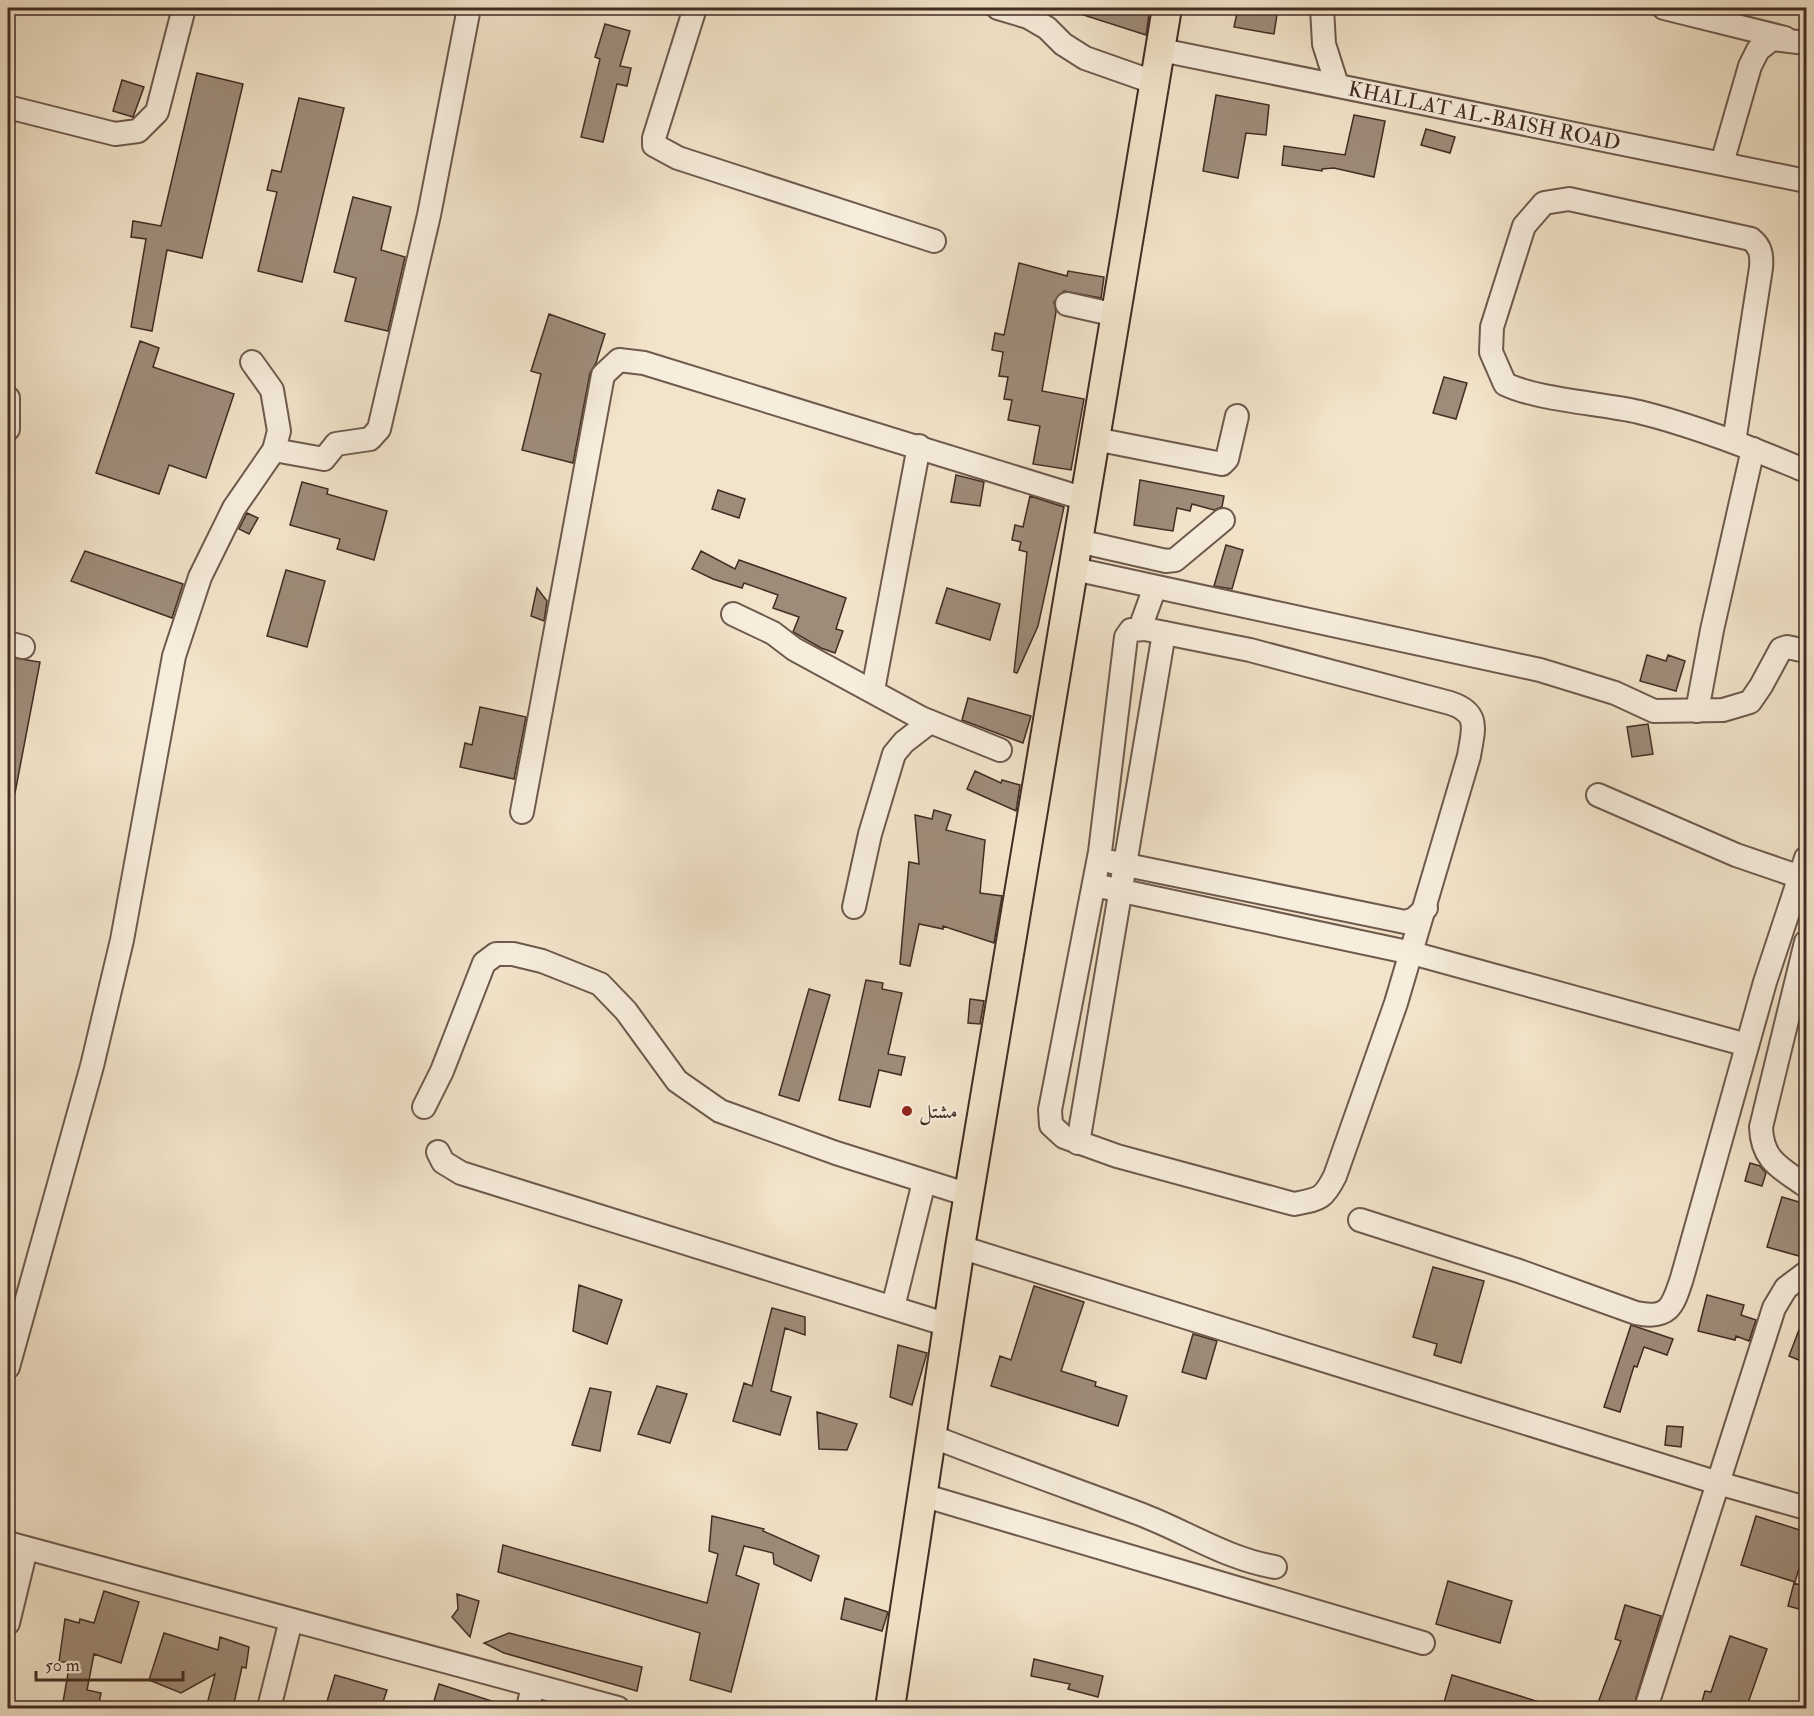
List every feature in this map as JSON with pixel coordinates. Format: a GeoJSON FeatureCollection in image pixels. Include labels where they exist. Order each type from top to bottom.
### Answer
{"type":"FeatureCollection","features":[{"type":"Feature","properties":{"kind":"main road"},"geometry":{"type":"LineString","coordinates":[[890,1708],[960,1247],[1167,8]]}},
{"type":"Feature","properties":{"kind":"street"},"geometry":{"type":"LineString","coordinates":[[8,107],[115,134],[138,131],[157,112],[184,8]]}},
{"type":"Feature","properties":{"kind":"street"},"geometry":{"type":"LineString","coordinates":[[274,450],[324,459],[336,444],[370,439],[379,429],[429,215],[469,8]]}},
{"type":"Feature","properties":{"kind":"street"},"geometry":{"type":"LineString","coordinates":[[695,8],[654,138],[654,145],[678,158],[934,241]]}},
{"type":"Feature","properties":{"kind":"street"},"geometry":{"type":"LineString","coordinates":[[998,8],[1028,17],[1047,28],[1063,44],[1085,58],[1156,83]]}},
{"type":"Feature","properties":{"kind":"street"},"geometry":{"type":"LineString","coordinates":[[1322,8],[1324,44],[1337,85]]}},
{"type":"Feature","properties":{"kind":"street"},"geometry":{"type":"LineString","coordinates":[[1664,8],[1802,42]]}},
{"type":"Feature","properties":{"kind":"street"},"geometry":{"type":"LineString","coordinates":[[1722,163],[1749,66],[1758,50],[1772,39],[1802,42]]}},
{"type":"Feature","properties":{"kind":"street","name":"KHALLAT AL-BAISH ROAD"},"geometry":{"type":"LineString","coordinates":[[1161,50],[1806,181]]}},
{"type":"Feature","properties":{"kind":"street"},"geometry":{"type":"LineString","coordinates":[[1697,711],[1744,446],[1762,255],[1757,244],[1751,239],[1569,199],[1544,202],[1524,226],[1492,327],[1491,352],[1505,384],[1516,389],[1639,412],[1744,446],[1806,471]]}},
{"type":"Feature","properties":{"kind":"street"},"geometry":{"type":"LineString","coordinates":[[1067,304],[1116,315]]}},
{"type":"Feature","properties":{"kind":"street"},"geometry":{"type":"LineString","coordinates":[[522,812],[603,375],[619,360],[644,363],[1085,499]]}},
{"type":"Feature","properties":{"kind":"street"},"geometry":{"type":"LineString","coordinates":[[8,1367],[54,1206],[119,951],[137,868],[174,656],[200,577],[234,508],[274,450],[279,431],[272,390],[252,362]]}},
{"type":"Feature","properties":{"kind":"street"},"geometry":{"type":"LineString","coordinates":[[8,398],[8,429]]}},
{"type":"Feature","properties":{"kind":"street"},"geometry":{"type":"LineString","coordinates":[[1095,439],[1222,464],[1227,459],[1237,416]]}},
{"type":"Feature","properties":{"kind":"street"},"geometry":{"type":"LineString","coordinates":[[873,690],[919,446]]}},
{"type":"Feature","properties":{"kind":"street"},"geometry":{"type":"LineString","coordinates":[[1076,555],[1175,560],[1223,520]]}},
{"type":"Feature","properties":{"kind":"street"},"geometry":{"type":"LineString","coordinates":[[1076,555],[1155,587],[1540,670],[1615,693],[1662,712],[1724,710],[1750,702],[1761,687],[1781,649],[1787,647],[1806,651]]}},
{"type":"Feature","properties":{"kind":"street"},"geometry":{"type":"LineString","coordinates":[[1154,631],[1143,620],[1146,606],[1155,587]]}},
{"type":"Feature","properties":{"kind":"street"},"geometry":{"type":"LineString","coordinates":[[732,614],[773,633],[794,649],[930,722],[1000,750]]}},
{"type":"Feature","properties":{"kind":"street"},"geometry":{"type":"LineString","coordinates":[[1131,630],[1154,631],[1250,650],[1464,708],[1471,715],[1473,727],[1469,756],[1426,908],[1354,1122],[1326,1194],[1314,1200],[1293,1204],[1078,1143],[1058,1133],[1051,1125],[1050,1110],[1099,859],[1126,637],[1131,630]]}},
{"type":"Feature","properties":{"kind":"street"},"geometry":{"type":"LineString","coordinates":[[1078,1143],[1121,891],[1154,631]]}},
{"type":"Feature","properties":{"kind":"street"},"geometry":{"type":"LineString","coordinates":[[854,907],[870,834],[894,754],[904,742],[930,722]]}},
{"type":"Feature","properties":{"kind":"street"},"geometry":{"type":"LineString","coordinates":[[1360,1220],[1519,1271],[1636,1313],[1650,1316],[1660,1314],[1674,1303],[1747,1045],[1804,871],[1726,851],[1598,795]]}},
{"type":"Feature","properties":{"kind":"street"},"geometry":{"type":"LineString","coordinates":[[1099,859],[1406,922],[1414,919],[1426,908]]}},
{"type":"Feature","properties":{"kind":"street"},"geometry":{"type":"LineString","coordinates":[[1094,885],[1412,953],[1747,1045]]}},
{"type":"Feature","properties":{"kind":"street"},"geometry":{"type":"LineString","coordinates":[[1806,942],[1761,1127],[1762,1144],[1771,1161],[1806,1186]]}},
{"type":"Feature","properties":{"kind":"street"},"geometry":{"type":"LineString","coordinates":[[424,1107],[442,1071],[484,963],[496,954],[513,954],[542,961],[600,984],[626,1011],[677,1081],[720,1111],[924,1182],[969,1195]]}},
{"type":"Feature","properties":{"kind":"street"},"geometry":{"type":"LineString","coordinates":[[438,1152],[443,1162],[461,1173],[948,1325]]}},
{"type":"Feature","properties":{"kind":"street"},"geometry":{"type":"LineString","coordinates":[[893,1307],[924,1182]]}},
{"type":"Feature","properties":{"kind":"street"},"geometry":{"type":"LineString","coordinates":[[960,1247],[1718,1483],[1806,1508]]}},
{"type":"Feature","properties":{"kind":"street"},"geometry":{"type":"LineString","coordinates":[[1646,1708],[1774,1308],[1786,1288],[1806,1273]]}},
{"type":"Feature","properties":{"kind":"street"},"geometry":{"type":"LineString","coordinates":[[931,1436],[1073,1491],[1141,1514],[1247,1562],[1275,1567]]}},
{"type":"Feature","properties":{"kind":"street"},"geometry":{"type":"LineString","coordinates":[[922,1495],[1423,1643]]}},
{"type":"Feature","properties":{"kind":"street"},"geometry":{"type":"LineString","coordinates":[[8,1623],[17,1546],[618,1708]]}},
{"type":"Feature","properties":{"kind":"street"},"geometry":{"type":"LineString","coordinates":[[269,1708],[291,1620]]}},
{"type":"Feature","properties":{"kind":"street"},"geometry":{"type":"LineString","coordinates":[[528,1708],[533,1686]]}},
{"type":"Feature","properties":{"kind":"building"},"geometry":{"type":"Polygon","coordinates":[[[1071,8],[1150,8],[1146,35],[1071,11],[1071,8]]]}},
{"type":"Feature","properties":{"kind":"building"},"geometry":{"type":"Polygon","coordinates":[[[1238,8],[1278,8],[1274,34],[1234,27],[1238,8]]]}},
{"type":"Feature","properties":{"kind":"building"},"geometry":{"type":"Polygon","coordinates":[[[605,24],[630,31],[620,66],[631,68],[627,86],[617,84],[603,142],[581,137],[600,59],[595,57],[605,24]]]}},
{"type":"Feature","properties":{"kind":"building"},"geometry":{"type":"Polygon","coordinates":[[[197,73],[243,84],[202,258],[167,250],[152,331],[131,327],[146,239],[131,237],[133,221],[161,226],[197,73]]]}},
{"type":"Feature","properties":{"kind":"building"},"geometry":{"type":"Polygon","coordinates":[[[122,80],[144,87],[133,117],[113,111],[122,80]]]}},
{"type":"Feature","properties":{"kind":"building"},"geometry":{"type":"Polygon","coordinates":[[[1216,95],[1269,105],[1266,135],[1246,133],[1238,178],[1203,171],[1216,95]]]}},
{"type":"Feature","properties":{"kind":"building"},"geometry":{"type":"Polygon","coordinates":[[[299,98],[344,108],[302,282],[258,271],[277,192],[267,190],[272,170],[281,172],[299,98]]]}},
{"type":"Feature","properties":{"kind":"building"},"geometry":{"type":"Polygon","coordinates":[[[1354,115],[1385,121],[1374,177],[1334,168],[1322,169],[1322,171],[1282,165],[1284,146],[1345,155],[1354,115]]]}},
{"type":"Feature","properties":{"kind":"building"},"geometry":{"type":"Polygon","coordinates":[[[1426,129],[1455,137],[1450,153],[1421,145],[1426,129]]]}},
{"type":"Feature","properties":{"kind":"building"},"geometry":{"type":"Polygon","coordinates":[[[353,197],[391,207],[381,250],[405,257],[388,331],[345,321],[356,278],[334,272],[353,197]]]}},
{"type":"Feature","properties":{"kind":"building"},"geometry":{"type":"Polygon","coordinates":[[[1019,263],[1067,276],[1068,271],[1104,277],[1101,298],[1064,291],[1054,302],[1056,312],[1042,391],[1084,399],[1071,470],[1033,464],[1040,426],[1008,420],[1012,400],[1004,399],[1008,377],[999,376],[1003,352],[992,350],[995,333],[1004,335],[1019,263]]]}},
{"type":"Feature","properties":{"kind":"building"},"geometry":{"type":"Polygon","coordinates":[[[549,314],[605,334],[596,363],[590,373],[573,463],[522,450],[541,374],[531,371],[549,314]]]}},
{"type":"Feature","properties":{"kind":"building"},"geometry":{"type":"Polygon","coordinates":[[[140,341],[159,348],[153,367],[234,394],[206,478],[169,465],[159,494],[96,473],[140,341]]]}},
{"type":"Feature","properties":{"kind":"building"},"geometry":{"type":"Polygon","coordinates":[[[1444,377],[1467,383],[1456,419],[1433,413],[1444,377]]]}},
{"type":"Feature","properties":{"kind":"building"},"geometry":{"type":"Polygon","coordinates":[[[956,475],[984,482],[980,506],[951,502],[956,475]]]}},
{"type":"Feature","properties":{"kind":"building"},"geometry":{"type":"Polygon","coordinates":[[[1140,480],[1224,496],[1222,507],[1214,510],[1192,504],[1190,511],[1177,508],[1173,531],[1134,525],[1140,480]]]}},
{"type":"Feature","properties":{"kind":"building"},"geometry":{"type":"Polygon","coordinates":[[[302,482],[328,489],[327,494],[387,511],[374,560],[337,549],[340,539],[290,525],[302,482]]]}},
{"type":"Feature","properties":{"kind":"building"},"geometry":{"type":"Polygon","coordinates":[[[718,490],[745,499],[739,518],[712,509],[718,490]]]}},
{"type":"Feature","properties":{"kind":"building"},"geometry":{"type":"Polygon","coordinates":[[[1030,496],[1064,507],[1038,626],[1017,673],[1014,672],[1027,552],[1019,550],[1021,542],[1012,540],[1015,525],[1023,527],[1030,496]]]}},
{"type":"Feature","properties":{"kind":"building"},"geometry":{"type":"Polygon","coordinates":[[[247,513],[258,518],[249,534],[239,529],[247,513]]]}},
{"type":"Feature","properties":{"kind":"building"},"geometry":{"type":"Polygon","coordinates":[[[1226,545],[1243,550],[1232,589],[1214,586],[1226,545]]]}},
{"type":"Feature","properties":{"kind":"building"},"geometry":{"type":"Polygon","coordinates":[[[85,551],[183,584],[172,618],[71,581],[85,551]]]}},
{"type":"Feature","properties":{"kind":"building"},"geometry":{"type":"Polygon","coordinates":[[[701,551],[735,569],[739,560],[846,598],[836,629],[843,631],[835,653],[793,632],[799,617],[773,608],[778,595],[744,583],[742,588],[713,579],[692,569],[701,551]]]}},
{"type":"Feature","properties":{"kind":"building"},"geometry":{"type":"Polygon","coordinates":[[[286,570],[325,581],[307,647],[267,636],[286,570]]]}},
{"type":"Feature","properties":{"kind":"building"},"geometry":{"type":"Polygon","coordinates":[[[537,588],[547,601],[544,621],[531,616],[537,588]]]}},
{"type":"Feature","properties":{"kind":"building"},"geometry":{"type":"Polygon","coordinates":[[[947,588],[1000,604],[990,640],[936,623],[947,588]]]}},
{"type":"Feature","properties":{"kind":"building"},"geometry":{"type":"Polygon","coordinates":[[[1647,655],[1666,661],[1668,655],[1685,661],[1676,691],[1640,681],[1647,655]]]}},
{"type":"Feature","properties":{"kind":"building"},"geometry":{"type":"Polygon","coordinates":[[[8,657],[40,662],[15,793],[8,793],[8,657]]]}},
{"type":"Feature","properties":{"kind":"building"},"geometry":{"type":"Polygon","coordinates":[[[968,698],[1031,716],[1023,743],[962,720],[968,698]]]}},
{"type":"Feature","properties":{"kind":"building"},"geometry":{"type":"Polygon","coordinates":[[[480,707],[526,717],[514,779],[460,767],[465,743],[472,745],[480,707]]]}},
{"type":"Feature","properties":{"kind":"building"},"geometry":{"type":"Polygon","coordinates":[[[1648,724],[1653,754],[1632,757],[1627,727],[1648,724]]]}},
{"type":"Feature","properties":{"kind":"building"},"geometry":{"type":"Polygon","coordinates":[[[975,771],[1001,783],[1002,780],[1020,785],[1016,811],[967,789],[975,771]]]}},
{"type":"Feature","properties":{"kind":"building"},"geometry":{"type":"Polygon","coordinates":[[[934,810],[951,815],[946,830],[985,840],[980,893],[1002,896],[994,943],[943,926],[943,929],[919,924],[910,966],[900,964],[909,862],[919,864],[915,815],[932,819],[934,810]]]}},
{"type":"Feature","properties":{"kind":"building"},"geometry":{"type":"Polygon","coordinates":[[[866,980],[883,983],[882,989],[902,993],[888,1054],[905,1057],[901,1075],[879,1070],[870,1107],[839,1100],[866,980]]]}},
{"type":"Feature","properties":{"kind":"building"},"geometry":{"type":"Polygon","coordinates":[[[809,989],[830,995],[799,1101],[779,1095],[809,989]]]}},
{"type":"Feature","properties":{"kind":"building"},"geometry":{"type":"Polygon","coordinates":[[[970,999],[984,1001],[980,1024],[968,1023],[970,999]]]}},
{"type":"Feature","properties":{"kind":"building"},"geometry":{"type":"Polygon","coordinates":[[[1750,1163],[1760,1166],[1766,1173],[1762,1186],[1745,1181],[1750,1163]]]}},
{"type":"Feature","properties":{"kind":"building"},"geometry":{"type":"Polygon","coordinates":[[[1782,1197],[1806,1204],[1806,1258],[1767,1247],[1782,1197]]]}},
{"type":"Feature","properties":{"kind":"building"},"geometry":{"type":"Polygon","coordinates":[[[1433,1267],[1484,1281],[1461,1363],[1434,1355],[1437,1344],[1413,1337],[1433,1267]]]}},
{"type":"Feature","properties":{"kind":"building"},"geometry":{"type":"Polygon","coordinates":[[[579,1285],[622,1300],[607,1344],[573,1331],[579,1285]]]}},
{"type":"Feature","properties":{"kind":"building"},"geometry":{"type":"Polygon","coordinates":[[[1034,1286],[1084,1302],[1061,1371],[1096,1382],[1095,1386],[1127,1396],[1118,1426],[991,1386],[1000,1356],[1011,1360],[1034,1286]]]}},
{"type":"Feature","properties":{"kind":"building"},"geometry":{"type":"Polygon","coordinates":[[[1707,1295],[1744,1305],[1741,1315],[1756,1320],[1749,1341],[1736,1336],[1735,1340],[1698,1331],[1707,1295]]]}},
{"type":"Feature","properties":{"kind":"building"},"geometry":{"type":"Polygon","coordinates":[[[772,1308],[805,1317],[805,1335],[785,1328],[771,1391],[791,1397],[780,1435],[733,1421],[744,1383],[752,1386],[772,1308]]]}},
{"type":"Feature","properties":{"kind":"building"},"geometry":{"type":"Polygon","coordinates":[[[1806,1314],[1806,1363],[1789,1356],[1806,1314]]]}},
{"type":"Feature","properties":{"kind":"building"},"geometry":{"type":"Polygon","coordinates":[[[1631,1325],[1673,1339],[1667,1355],[1644,1347],[1637,1367],[1634,1366],[1620,1412],[1604,1407],[1631,1325]]]}},
{"type":"Feature","properties":{"kind":"building"},"geometry":{"type":"Polygon","coordinates":[[[1193,1334],[1217,1341],[1206,1379],[1182,1372],[1193,1334]]]}},
{"type":"Feature","properties":{"kind":"building"},"geometry":{"type":"Polygon","coordinates":[[[898,1345],[927,1353],[912,1405],[890,1397],[898,1345]]]}},
{"type":"Feature","properties":{"kind":"building"},"geometry":{"type":"Polygon","coordinates":[[[657,1386],[687,1394],[670,1443],[638,1434],[657,1386]]]}},
{"type":"Feature","properties":{"kind":"building"},"geometry":{"type":"Polygon","coordinates":[[[590,1388],[611,1392],[600,1451],[572,1445],[590,1388]]]}},
{"type":"Feature","properties":{"kind":"building"},"geometry":{"type":"Polygon","coordinates":[[[817,1412],[857,1424],[847,1450],[819,1449],[817,1412]]]}},
{"type":"Feature","properties":{"kind":"building"},"geometry":{"type":"Polygon","coordinates":[[[1667,1426],[1683,1427],[1681,1447],[1665,1445],[1667,1426]]]}},
{"type":"Feature","properties":{"kind":"building"},"geometry":{"type":"Polygon","coordinates":[[[712,1516],[764,1529],[763,1531],[819,1556],[811,1581],[774,1564],[773,1553],[744,1546],[736,1575],[759,1584],[731,1692],[690,1680],[700,1633],[498,1572],[503,1545],[707,1603],[718,1554],[709,1551],[712,1516]]]}},
{"type":"Feature","properties":{"kind":"building"},"geometry":{"type":"Polygon","coordinates":[[[1756,1516],[1806,1532],[1806,1545],[1795,1582],[1741,1565],[1756,1516]]]}},
{"type":"Feature","properties":{"kind":"building"},"geometry":{"type":"Polygon","coordinates":[[[1448,1581],[1512,1601],[1500,1643],[1436,1624],[1448,1581]]]}},
{"type":"Feature","properties":{"kind":"building"},"geometry":{"type":"Polygon","coordinates":[[[1794,1583],[1806,1587],[1806,1611],[1788,1606],[1794,1583]]]}},
{"type":"Feature","properties":{"kind":"building"},"geometry":{"type":"Polygon","coordinates":[[[104,1591],[139,1602],[121,1663],[94,1654],[87,1690],[101,1693],[98,1708],[62,1708],[70,1662],[59,1662],[65,1619],[79,1623],[80,1619],[94,1623],[104,1591]]]}},
{"type":"Feature","properties":{"kind":"building"},"geometry":{"type":"Polygon","coordinates":[[[457,1594],[479,1601],[470,1637],[452,1617],[458,1609],[457,1594]]]}},
{"type":"Feature","properties":{"kind":"building"},"geometry":{"type":"Polygon","coordinates":[[[845,1598],[888,1612],[882,1631],[841,1619],[845,1598]]]}},
{"type":"Feature","properties":{"kind":"building"},"geometry":{"type":"Polygon","coordinates":[[[1625,1605],[1661,1616],[1633,1708],[1622,1708],[1599,1700],[1621,1641],[1615,1639],[1625,1605]]]}},
{"type":"Feature","properties":{"kind":"building"},"geometry":{"type":"Polygon","coordinates":[[[164,1633],[218,1650],[220,1637],[249,1647],[246,1668],[242,1667],[233,1708],[206,1708],[215,1674],[181,1693],[149,1680],[164,1633]]]}},
{"type":"Feature","properties":{"kind":"building"},"geometry":{"type":"Polygon","coordinates":[[[509,1633],[642,1667],[637,1691],[504,1653],[484,1643],[509,1633]]]}},
{"type":"Feature","properties":{"kind":"building"},"geometry":{"type":"Polygon","coordinates":[[[1730,1636],[1767,1649],[1748,1703],[1751,1704],[1751,1708],[1700,1708],[1705,1691],[1711,1692],[1730,1636]]]}},
{"type":"Feature","properties":{"kind":"building"},"geometry":{"type":"Polygon","coordinates":[[[1034,1659],[1103,1676],[1098,1697],[1068,1689],[1070,1684],[1031,1676],[1034,1659]]]}},
{"type":"Feature","properties":{"kind":"building"},"geometry":{"type":"Polygon","coordinates":[[[335,1675],[387,1690],[381,1708],[325,1708],[335,1675]]]}},
{"type":"Feature","properties":{"kind":"building"},"geometry":{"type":"Polygon","coordinates":[[[1452,1675],[1549,1705],[1548,1708],[1452,1708],[1443,1706],[1452,1675]]]}},
{"type":"Feature","properties":{"kind":"building"},"geometry":{"type":"Polygon","coordinates":[[[439,1684],[504,1705],[504,1708],[432,1708],[439,1684]]]}},
{"type":"Feature","properties":{"kind":"place","name":"مشتل"},"geometry":{"type":"Point","coordinates":[907,1111]}}]}
